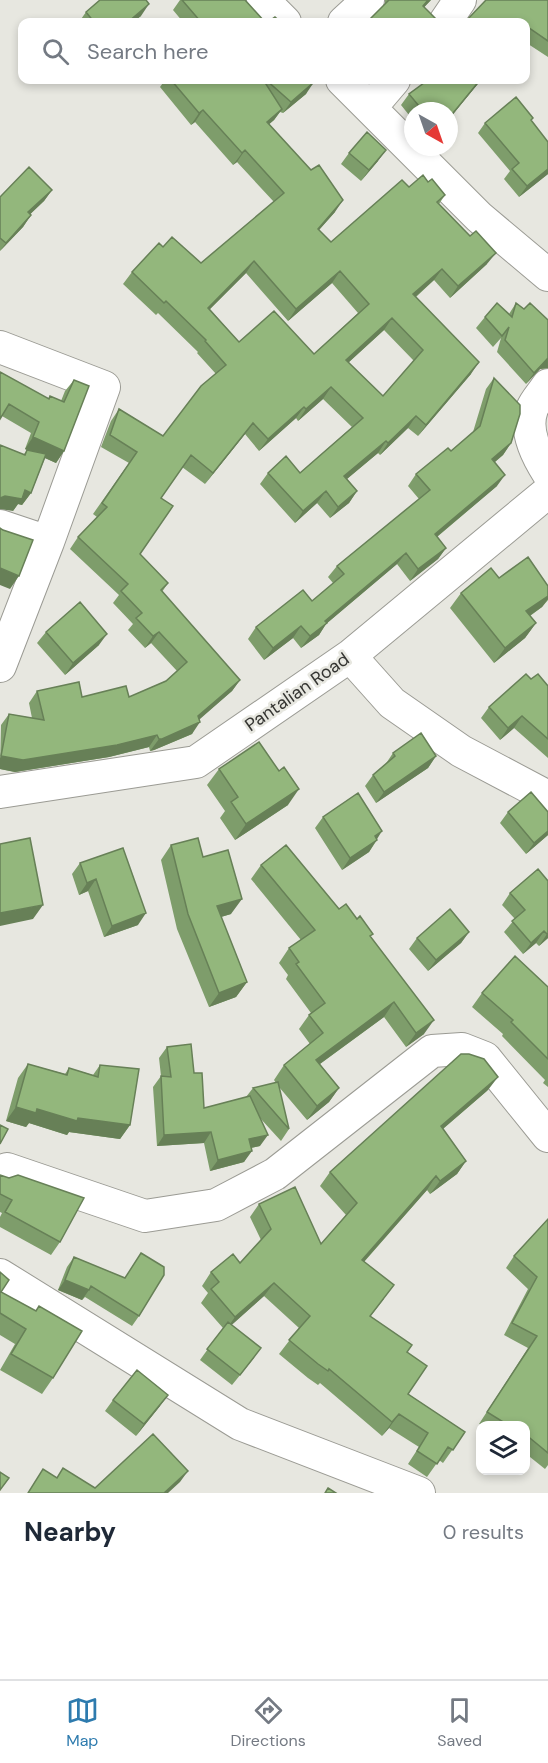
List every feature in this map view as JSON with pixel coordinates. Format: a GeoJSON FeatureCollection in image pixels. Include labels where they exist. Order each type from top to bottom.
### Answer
{"type":"FeatureCollection","features":[{"type":"Feature","properties":{"kind":"street"},"geometry":{"type":"LineString","coordinates":[[263,0],[281,18]]}},
{"type":"Feature","properties":{"kind":"street"},"geometry":{"type":"LineString","coordinates":[[348,18],[368,0]]}},
{"type":"Feature","properties":{"kind":"street"},"geometry":{"type":"LineString","coordinates":[[448,18],[460,0]]}},
{"type":"Feature","properties":{"kind":"street"},"geometry":{"type":"LineString","coordinates":[[346,84],[479,217],[548,275]]}},
{"type":"Feature","properties":{"kind":"street"},"geometry":{"type":"LineString","coordinates":[[371,107],[391,84]]}},
{"type":"Feature","properties":{"kind":"street"},"geometry":{"type":"LineString","coordinates":[[0,347],[104,387],[0,666]]}},
{"type":"Feature","properties":{"kind":"street"},"geometry":{"type":"LineString","coordinates":[[548,385],[531,410],[529,430],[542,465],[548,473]]}},
{"type":"Feature","properties":{"kind":"street","name":"Pantalian Road"},"geometry":{"type":"LineString","coordinates":[[0,792],[196,762],[350,656],[548,492]]}},
{"type":"Feature","properties":{"kind":"street"},"geometry":{"type":"LineString","coordinates":[[0,526],[48,542]]}},
{"type":"Feature","properties":{"kind":"street"},"geometry":{"type":"LineString","coordinates":[[350,656],[392,703],[461,751],[548,797]]}},
{"type":"Feature","properties":{"kind":"street"},"geometry":{"type":"LineString","coordinates":[[0,1173],[7,1169],[145,1216],[216,1205],[275,1174],[432,1051],[462,1049],[485,1059],[548,1136]]}},
{"type":"Feature","properties":{"kind":"street"},"geometry":{"type":"LineString","coordinates":[[0,1275],[240,1424],[418,1493]]}},
{"type":"Feature","properties":{"kind":"building"},"geometry":{"type":"Polygon","coordinates":[[[100,0],[146,0],[149,4],[133,18],[91,18],[86,12],[100,0]]]}},
{"type":"Feature","properties":{"kind":"building"},"geometry":{"type":"Polygon","coordinates":[[[182,0],[245,0],[261,18],[198,18],[182,0]]]}},
{"type":"Feature","properties":{"kind":"building"},"geometry":{"type":"Polygon","coordinates":[[[389,0],[428,0],[423,6],[435,18],[371,18],[389,0]]]}},
{"type":"Feature","properties":{"kind":"building"},"geometry":{"type":"Polygon","coordinates":[[[486,0],[548,0],[548,41],[530,28],[530,18],[469,18],[486,0]]]}},
{"type":"Feature","properties":{"kind":"building"},"geometry":{"type":"Polygon","coordinates":[[[174,84],[266,84],[282,109],[267,122],[311,170],[319,165],[343,200],[318,229],[331,242],[402,180],[409,187],[423,175],[428,182],[432,179],[445,195],[437,202],[470,236],[476,231],[496,253],[458,286],[442,269],[413,294],[479,362],[426,425],[416,416],[388,443],[386,441],[344,476],[357,491],[338,507],[326,491],[303,511],[268,473],[286,456],[300,473],[363,418],[331,387],[268,439],[253,423],[213,473],[191,455],[161,498],[173,506],[140,554],[168,583],[161,590],[240,680],[198,716],[200,722],[162,739],[159,739],[157,735],[117,745],[23,760],[1,756],[9,714],[44,720],[37,691],[79,682],[82,697],[126,686],[129,697],[166,681],[187,662],[159,632],[153,636],[136,618],[142,613],[121,591],[128,584],[78,537],[107,507],[102,503],[137,452],[110,435],[119,409],[163,436],[201,386],[226,365],[206,340],[132,272],[159,243],[163,247],[172,237],[201,263],[284,193],[245,150],[242,153],[203,110],[199,113],[174,84]],[[254,261],[208,308],[239,342],[274,311],[314,354],[369,304],[340,271],[296,309],[254,261]],[[392,318],[346,360],[383,396],[423,350],[392,318]]]}},
{"type":"Feature","properties":{"kind":"building"},"geometry":{"type":"Polygon","coordinates":[[[271,84],[312,84],[291,102],[271,84]]]}},
{"type":"Feature","properties":{"kind":"building"},"geometry":{"type":"Polygon","coordinates":[[[423,84],[477,84],[458,107],[458,102],[416,102],[409,94],[423,84]]]}},
{"type":"Feature","properties":{"kind":"building"},"geometry":{"type":"Polygon","coordinates":[[[516,97],[548,142],[548,169],[527,186],[512,169],[519,163],[485,123],[516,97]]]}},
{"type":"Feature","properties":{"kind":"building"},"geometry":{"type":"Polygon","coordinates":[[[367,132],[386,150],[369,170],[349,153],[367,132]]]}},
{"type":"Feature","properties":{"kind":"building"},"geometry":{"type":"Polygon","coordinates":[[[29,167],[52,190],[28,212],[31,215],[6,243],[0,238],[0,197],[29,167]]]}},
{"type":"Feature","properties":{"kind":"building"},"geometry":{"type":"Polygon","coordinates":[[[497,303],[512,317],[516,303],[524,309],[530,303],[548,320],[548,358],[534,373],[505,340],[509,327],[502,336],[485,317],[497,303]]]}},
{"type":"Feature","properties":{"kind":"building"},"geometry":{"type":"Polygon","coordinates":[[[0,372],[49,399],[50,396],[64,402],[74,380],[89,386],[64,451],[33,437],[39,422],[9,404],[0,419],[0,372]]]}},
{"type":"Feature","properties":{"kind":"building"},"geometry":{"type":"Polygon","coordinates":[[[494,378],[520,405],[520,414],[511,443],[492,459],[505,475],[435,534],[446,548],[418,569],[406,553],[310,636],[301,626],[273,648],[256,627],[303,590],[312,601],[344,574],[337,566],[430,490],[416,474],[448,448],[451,451],[480,426],[494,378]]]}},
{"type":"Feature","properties":{"kind":"building"},"geometry":{"type":"Polygon","coordinates":[[[0,445],[25,455],[27,450],[46,454],[31,493],[25,490],[22,499],[5,496],[0,498],[0,445]]]}},
{"type":"Feature","properties":{"kind":"building"},"geometry":{"type":"Polygon","coordinates":[[[0,528],[33,540],[19,576],[0,568],[0,528]]]}},
{"type":"Feature","properties":{"kind":"building"},"geometry":{"type":"Polygon","coordinates":[[[528,557],[548,586],[548,596],[526,611],[536,623],[505,648],[461,593],[491,568],[499,578],[528,557]]]}},
{"type":"Feature","properties":{"kind":"building"},"geometry":{"type":"Polygon","coordinates":[[[80,602],[107,634],[73,663],[46,632],[80,602]]]}},
{"type":"Feature","properties":{"kind":"building"},"geometry":{"type":"Polygon","coordinates":[[[526,674],[531,679],[538,674],[548,686],[548,739],[522,716],[508,728],[489,707],[526,674]]]}},
{"type":"Feature","properties":{"kind":"building"},"geometry":{"type":"Polygon","coordinates":[[[421,733],[436,756],[384,792],[373,775],[395,756],[393,753],[421,733]]]}},
{"type":"Feature","properties":{"kind":"building"},"geometry":{"type":"Polygon","coordinates":[[[259,742],[279,771],[284,767],[299,789],[246,824],[231,802],[238,797],[219,769],[259,742]]]}},
{"type":"Feature","properties":{"kind":"building"},"geometry":{"type":"Polygon","coordinates":[[[531,792],[548,812],[548,831],[534,843],[508,812],[531,792]]]}},
{"type":"Feature","properties":{"kind":"building"},"geometry":{"type":"Polygon","coordinates":[[[358,793],[382,831],[375,836],[377,840],[350,858],[323,817],[358,793]]]}},
{"type":"Feature","properties":{"kind":"building"},"geometry":{"type":"Polygon","coordinates":[[[30,838],[43,905],[0,913],[0,844],[30,838]]]}},
{"type":"Feature","properties":{"kind":"building"},"geometry":{"type":"Polygon","coordinates":[[[198,838],[203,857],[228,850],[242,899],[217,906],[247,982],[219,993],[188,914],[171,845],[198,838]]]}},
{"type":"Feature","properties":{"kind":"building"},"geometry":{"type":"Polygon","coordinates":[[[286,845],[339,909],[346,904],[357,919],[360,916],[373,934],[370,936],[434,1020],[416,1033],[394,1002],[316,1060],[339,1088],[317,1106],[284,1065],[323,1033],[309,1015],[325,1003],[296,964],[299,962],[289,948],[315,930],[261,865],[286,845]]]}},
{"type":"Feature","properties":{"kind":"building"},"geometry":{"type":"Polygon","coordinates":[[[123,848],[146,913],[112,926],[96,879],[87,883],[80,863],[123,848]]]}},
{"type":"Feature","properties":{"kind":"building"},"geometry":{"type":"Polygon","coordinates":[[[538,869],[548,881],[548,934],[544,931],[531,943],[512,921],[525,910],[510,893],[538,869]]]}},
{"type":"Feature","properties":{"kind":"building"},"geometry":{"type":"Polygon","coordinates":[[[450,909],[469,932],[436,960],[417,938],[450,909]]]}},
{"type":"Feature","properties":{"kind":"building"},"geometry":{"type":"Polygon","coordinates":[[[515,956],[548,987],[548,1059],[511,1022],[513,1020],[482,993],[515,956]]]}},
{"type":"Feature","properties":{"kind":"building"},"geometry":{"type":"Polygon","coordinates":[[[191,1044],[194,1073],[202,1073],[204,1108],[250,1096],[268,1135],[249,1139],[252,1151],[218,1160],[211,1132],[164,1135],[161,1076],[171,1077],[167,1047],[191,1044]]]}},
{"type":"Feature","properties":{"kind":"building"},"geometry":{"type":"Polygon","coordinates":[[[461,1054],[484,1059],[498,1077],[441,1126],[466,1161],[440,1181],[436,1176],[362,1260],[394,1285],[370,1316],[412,1345],[407,1352],[427,1366],[408,1394],[465,1432],[453,1450],[448,1447],[437,1464],[417,1451],[428,1433],[399,1414],[392,1422],[329,1369],[328,1371],[318,1364],[289,1340],[310,1316],[274,1283],[235,1317],[211,1289],[219,1282],[211,1272],[233,1254],[240,1263],[271,1229],[259,1204],[295,1187],[321,1244],[357,1203],[330,1172],[461,1054]]]}},
{"type":"Feature","properties":{"kind":"building"},"geometry":{"type":"Polygon","coordinates":[[[28,1064],[67,1075],[69,1068],[98,1077],[100,1065],[139,1069],[130,1125],[78,1118],[77,1121],[37,1109],[36,1113],[16,1107],[28,1064]]]}},
{"type":"Feature","properties":{"kind":"building"},"geometry":{"type":"Polygon","coordinates":[[[278,1082],[289,1129],[253,1088],[278,1082]]]}},
{"type":"Feature","properties":{"kind":"building"},"geometry":{"type":"Polygon","coordinates":[[[0,1125],[8,1129],[0,1144],[0,1125]]]}},
{"type":"Feature","properties":{"kind":"building"},"geometry":{"type":"Polygon","coordinates":[[[0,1175],[9,1178],[18,1175],[84,1198],[60,1242],[5,1212],[12,1200],[0,1194],[0,1175]]]}},
{"type":"Feature","properties":{"kind":"building"},"geometry":{"type":"Polygon","coordinates":[[[548,1219],[548,1453],[530,1438],[530,1421],[502,1421],[487,1412],[537,1336],[512,1323],[537,1277],[514,1256],[548,1219]]]}},
{"type":"Feature","properties":{"kind":"building"},"geometry":{"type":"Polygon","coordinates":[[[141,1253],[164,1267],[164,1275],[139,1316],[91,1286],[89,1290],[65,1280],[74,1257],[125,1278],[141,1253]]]}},
{"type":"Feature","properties":{"kind":"building"},"geometry":{"type":"Polygon","coordinates":[[[0,1272],[9,1280],[1,1292],[36,1311],[39,1306],[82,1331],[53,1378],[11,1354],[26,1329],[0,1313],[0,1272]]]}},
{"type":"Feature","properties":{"kind":"building"},"geometry":{"type":"Polygon","coordinates":[[[228,1322],[261,1348],[240,1375],[207,1349],[228,1322]]]}},
{"type":"Feature","properties":{"kind":"building"},"geometry":{"type":"Polygon","coordinates":[[[137,1370],[168,1395],[144,1424],[113,1400],[137,1370]]]}},
{"type":"Feature","properties":{"kind":"building"},"geometry":{"type":"Polygon","coordinates":[[[153,1434],[188,1471],[164,1493],[28,1493],[43,1469],[57,1478],[63,1468],[95,1488],[153,1434]]]}},
{"type":"Feature","properties":{"kind":"building"},"geometry":{"type":"Polygon","coordinates":[[[0,1472],[9,1478],[0,1490],[0,1472]]]}},
{"type":"Feature","properties":{"kind":"building"},"geometry":{"type":"Polygon","coordinates":[[[328,1488],[336,1493],[325,1493],[328,1488]]]}}]}
